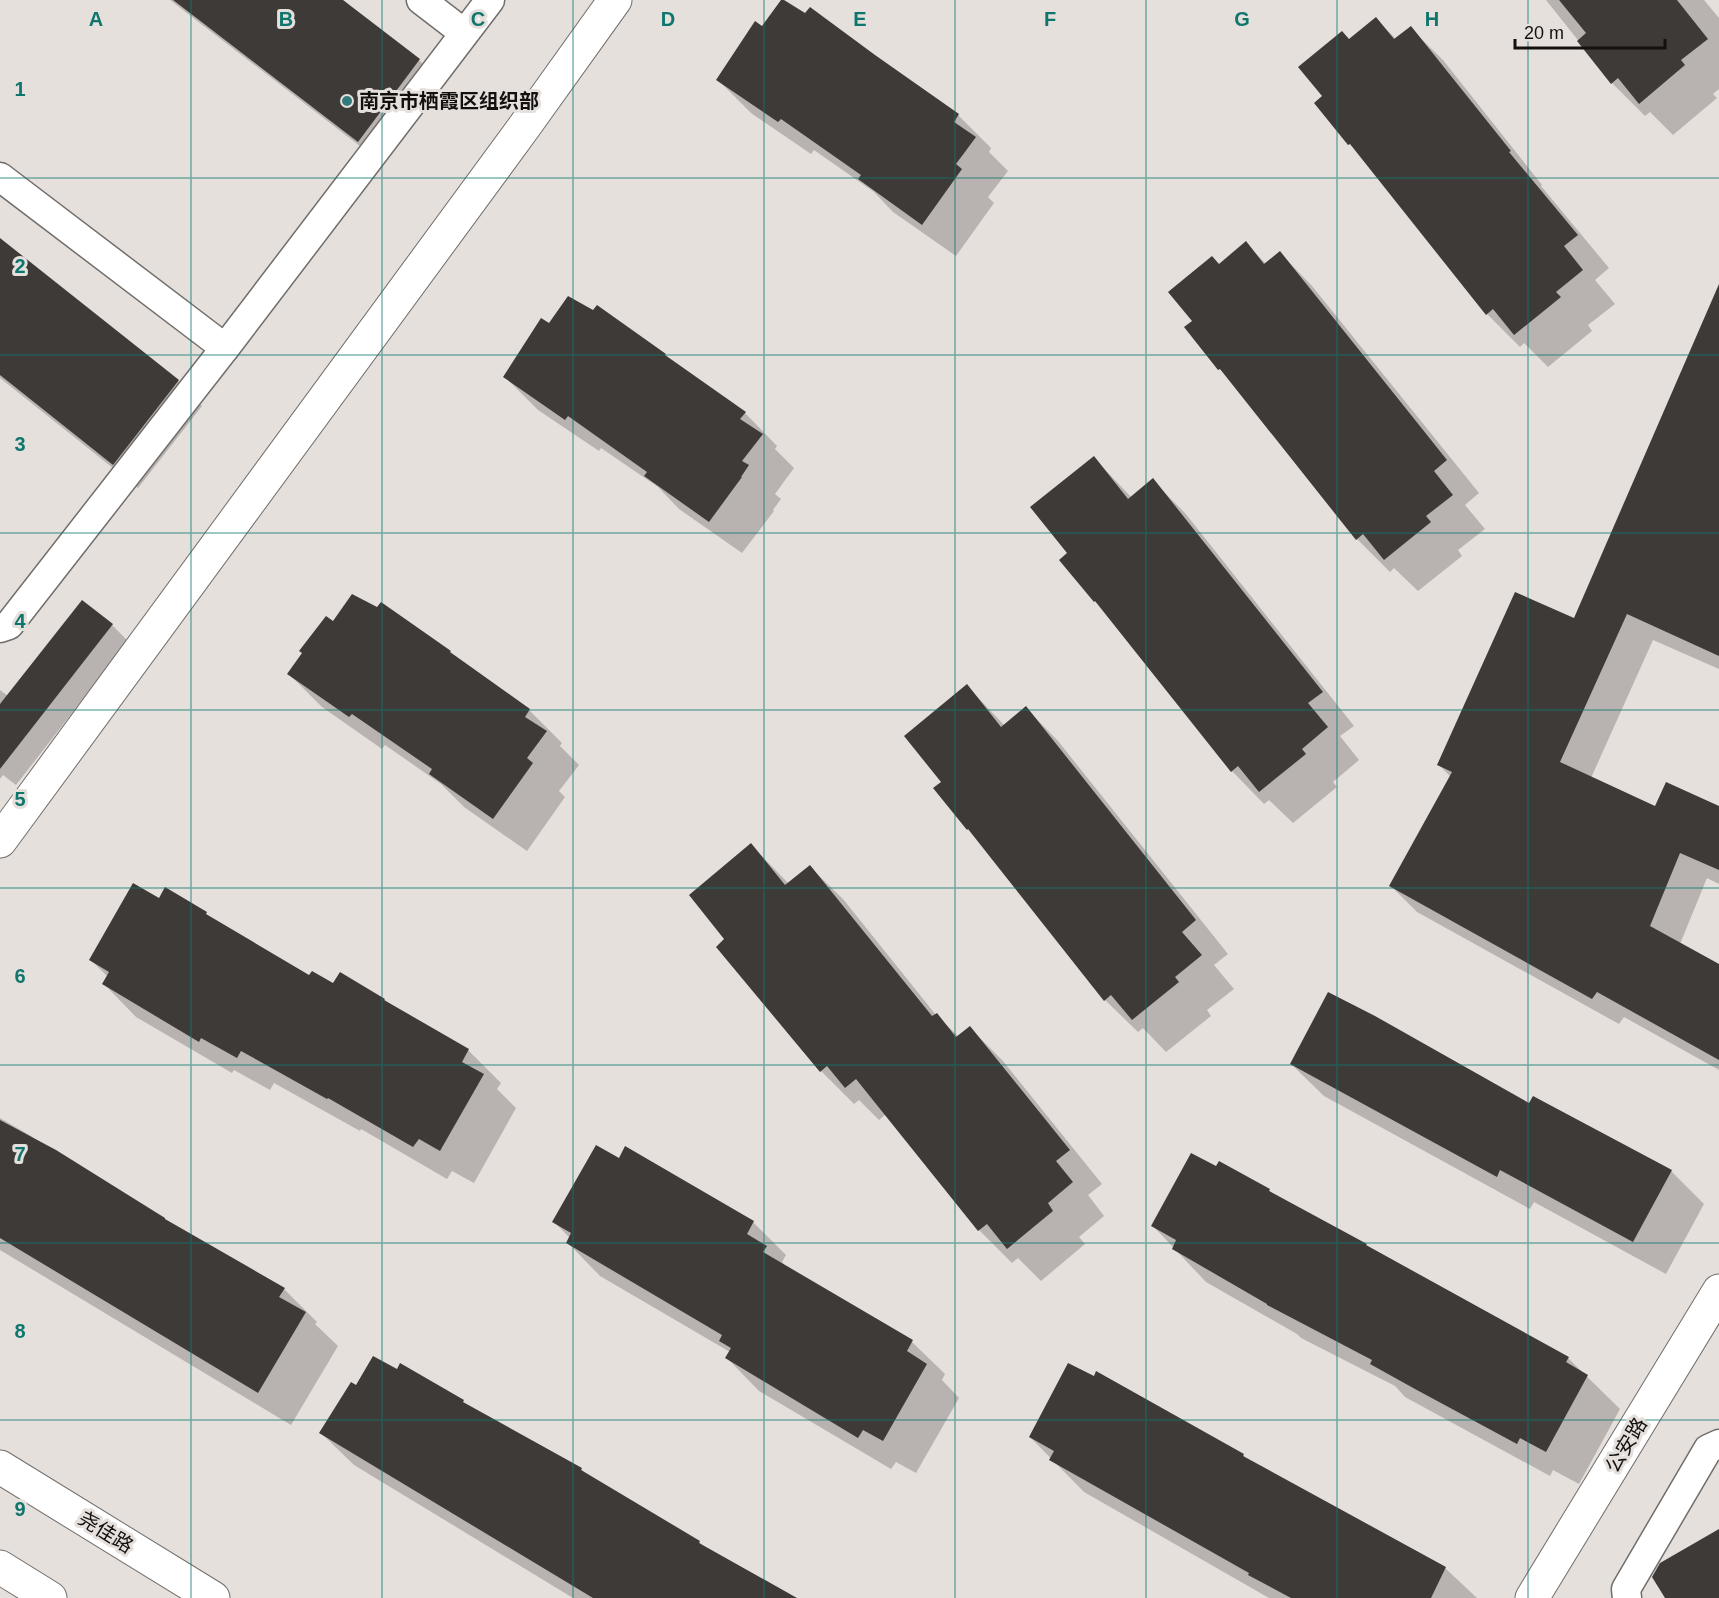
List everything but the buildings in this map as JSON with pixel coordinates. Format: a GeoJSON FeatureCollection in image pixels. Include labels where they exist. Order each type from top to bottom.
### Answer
{"type":"FeatureCollection","features":[{"type":"Feature","properties":{"kind":"street"},"geometry":{"type":"LineString","coordinates":[[0,841],[615,0]]}},
{"type":"Feature","properties":{"kind":"street","name":"公安路"},"geometry":{"type":"LineString","coordinates":[[1532,1598],[1719,1291]]}},
{"type":"Feature","properties":{"kind":"street","name":"尧佳路"},"geometry":{"type":"LineString","coordinates":[[0,1467],[213,1598]]}},
{"type":"Feature","properties":{"kind":"street"},"geometry":{"type":"LineString","coordinates":[[0,1567],[50,1598]]}},
{"type":"Feature","properties":{"kind":"lane"},"geometry":{"type":"LineString","coordinates":[[422,0],[464,33]]}},
{"type":"Feature","properties":{"kind":"lane"},"geometry":{"type":"LineString","coordinates":[[0,628],[9,625],[225,348],[490,0]]}},
{"type":"Feature","properties":{"kind":"lane"},"geometry":{"type":"LineString","coordinates":[[0,177],[225,348]]}},
{"type":"Feature","properties":{"kind":"lane"},"geometry":{"type":"LineString","coordinates":[[1627,1598],[1626,1589],[1708,1449],[1719,1444]]}},
{"type":"Feature","properties":{"kind":"place","name":"南京市栖霞区组织部"},"geometry":{"type":"Point","coordinates":[347,101]}}]}
